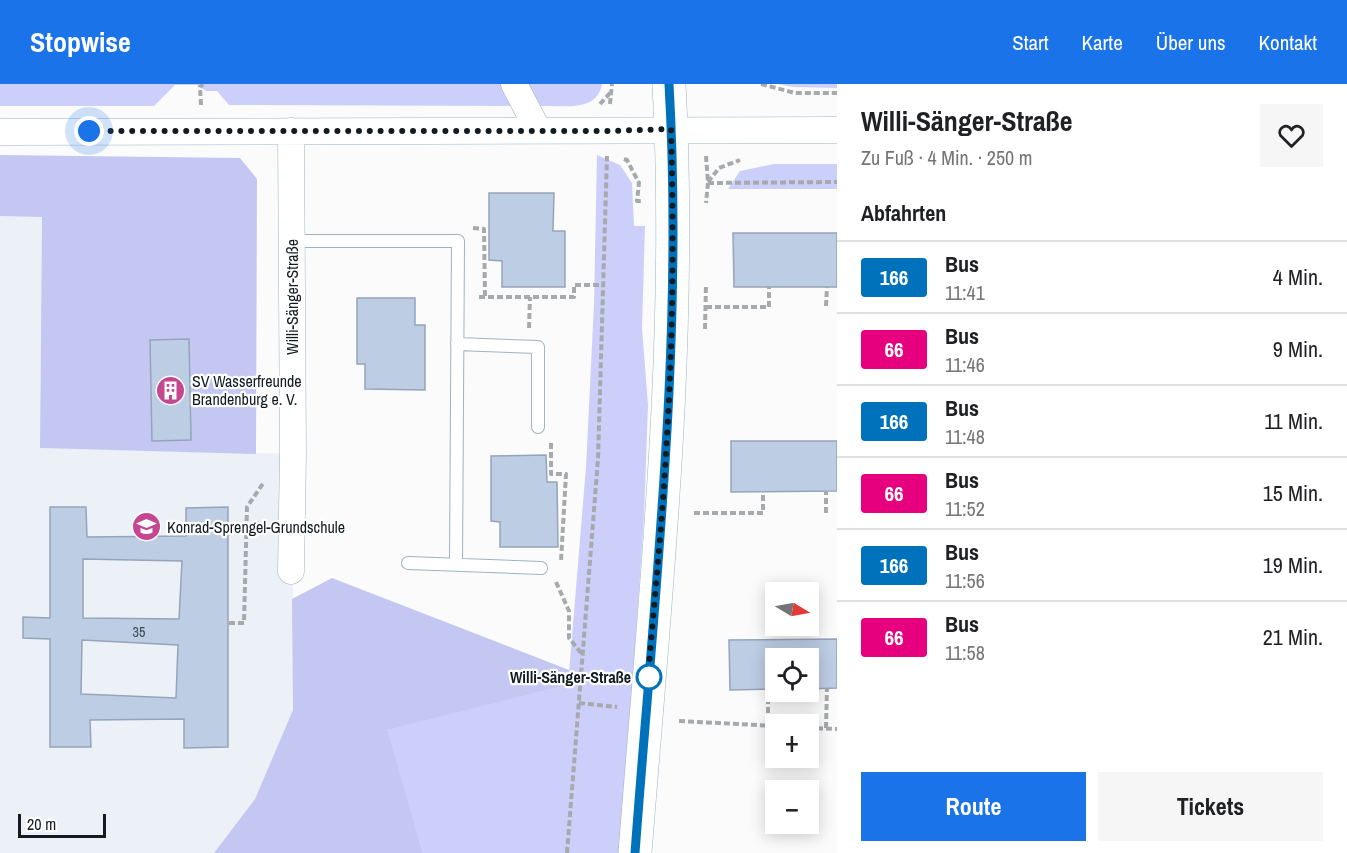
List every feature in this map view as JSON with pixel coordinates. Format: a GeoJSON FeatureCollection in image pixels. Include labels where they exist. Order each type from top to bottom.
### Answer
{"type":"FeatureCollection","features":[{"type":"Feature","properties":{"kind":"main road"},"geometry":{"type":"LineString","coordinates":[[635,853],[669,398],[673,201],[669,84]]}},
{"type":"Feature","properties":{"kind":"street"},"geometry":{"type":"LineString","coordinates":[[514,84],[538,130]]}},
{"type":"Feature","properties":{"kind":"street"},"geometry":{"type":"LineString","coordinates":[[0,132],[837,129]]}},
{"type":"Feature","properties":{"kind":"street","name":"Willi-Sänger-Straße"},"geometry":{"type":"LineString","coordinates":[[291,131],[291,571]]}},
{"type":"Feature","properties":{"kind":"lane"},"geometry":{"type":"LineString","coordinates":[[292,241],[458,241],[456,564]]}},
{"type":"Feature","properties":{"kind":"lane"},"geometry":{"type":"LineString","coordinates":[[457,344],[538,347],[538,427]]}},
{"type":"Feature","properties":{"kind":"lane"},"geometry":{"type":"LineString","coordinates":[[408,562],[545,569]]}},
{"type":"Feature","properties":{"kind":"path"},"geometry":{"type":"LineString","coordinates":[[201,112],[200,87],[203,84]]}},
{"type":"Feature","properties":{"kind":"path"},"geometry":{"type":"LineString","coordinates":[[761,84],[795,93],[837,93]]}},
{"type":"Feature","properties":{"kind":"path"},"geometry":{"type":"LineString","coordinates":[[567,853],[598,459],[608,131]]}},
{"type":"Feature","properties":{"kind":"path"},"geometry":{"type":"LineString","coordinates":[[749,160],[738,160],[719,168],[708,183],[837,182]]}},
{"type":"Feature","properties":{"kind":"path"},"geometry":{"type":"LineString","coordinates":[[476,228],[484,229],[485,297]]}},
{"type":"Feature","properties":{"kind":"path"},"geometry":{"type":"LineString","coordinates":[[474,297],[574,297],[574,285],[603,285]]}},
{"type":"Feature","properties":{"kind":"path"},"geometry":{"type":"LineString","coordinates":[[706,308],[770,307],[769,287]]}},
{"type":"Feature","properties":{"kind":"path"},"geometry":{"type":"LineString","coordinates":[[826,306],[827,287]]}},
{"type":"Feature","properties":{"kind":"path"},"geometry":{"type":"LineString","coordinates":[[529,347],[530,297]]}},
{"type":"Feature","properties":{"kind":"path"},"geometry":{"type":"LineString","coordinates":[[538,427],[551,432],[551,474],[566,474],[562,560],[545,569],[569,611],[568,638],[582,654]]}},
{"type":"Feature","properties":{"kind":"path"},"geometry":{"type":"LineString","coordinates":[[229,623],[244,623],[247,507],[270,473]]}},
{"type":"Feature","properties":{"kind":"path"},"geometry":{"type":"LineString","coordinates":[[694,513],[763,513],[763,491]]}},
{"type":"Feature","properties":{"kind":"path"},"geometry":{"type":"LineString","coordinates":[[826,491],[826,513]]}},
{"type":"Feature","properties":{"kind":"path"},"geometry":{"type":"LineString","coordinates":[[826,728],[827,688]]}},
{"type":"Feature","properties":{"kind":"path"},"geometry":{"type":"LineString","coordinates":[[679,721],[765,726]]}},
{"type":"Feature","properties":{"kind":"path"},"geometry":{"type":"LineString","coordinates":[[819,728],[837,729]]}},
{"type":"Feature","properties":{"kind":"shaded area"},"geometry":{"type":"Polygon","coordinates":[[[0,84],[505,84],[512,106],[229,105],[217,91],[206,91],[197,85],[175,85],[154,106],[0,106],[0,84]]]}},
{"type":"Feature","properties":{"kind":"shaded area"},"geometry":{"type":"Polygon","coordinates":[[[527,84],[602,84],[593,100],[578,106],[540,106],[527,84]]]}},
{"type":"Feature","properties":{"kind":"shaded area"},"geometry":{"type":"Polygon","coordinates":[[[778,84],[837,84],[837,88],[793,87],[778,84]]]}},
{"type":"Feature","properties":{"kind":"shaded area"},"geometry":{"type":"Polygon","coordinates":[[[0,155],[240,158],[257,179],[256,454],[40,448],[42,217],[0,216],[0,155]]]}},
{"type":"Feature","properties":{"kind":"shaded area"},"geometry":{"type":"Polygon","coordinates":[[[597,155],[620,165],[632,183],[634,226],[645,226],[642,328],[648,405],[644,517],[621,853],[423,853],[386,730],[568,685],[586,467],[594,304],[597,155]]]}},
{"type":"Feature","properties":{"kind":"shaded area"},"geometry":{"type":"Polygon","coordinates":[[[774,164],[837,164],[837,189],[728,189],[740,171],[774,164]]]}},
{"type":"Feature","properties":{"kind":"shaded area","name":"Konrad-Sprengel-Grundschule"},"geometry":{"type":"Polygon","coordinates":[[[0,216],[42,216],[40,448],[293,454],[293,710],[255,799],[214,853],[0,853],[0,216]]]}},
{"type":"Feature","properties":{"kind":"shaded area"},"geometry":{"type":"Polygon","coordinates":[[[332,578],[569,670],[568,685],[387,730],[423,853],[214,853],[255,799],[293,710],[292,599],[332,578]]]}},
{"type":"Feature","properties":{"kind":"building"},"geometry":{"type":"Polygon","coordinates":[[[489,193],[554,193],[553,231],[565,231],[565,287],[502,287],[502,261],[489,260],[489,193]]]}},
{"type":"Feature","properties":{"kind":"building"},"geometry":{"type":"Polygon","coordinates":[[[733,233],[837,233],[837,287],[734,287],[733,233]]]}},
{"type":"Feature","properties":{"kind":"building"},"geometry":{"type":"Polygon","coordinates":[[[357,298],[415,298],[415,325],[425,325],[425,390],[365,389],[365,364],[357,364],[357,298]]]}},
{"type":"Feature","properties":{"kind":"building","name":"SV Wasserfreunde Brandenburg e. V."},"geometry":{"type":"Polygon","coordinates":[[[189,339],[191,440],[152,441],[150,340],[189,339]]]}},
{"type":"Feature","properties":{"kind":"building"},"geometry":{"type":"Polygon","coordinates":[[[731,441],[837,441],[837,491],[731,492],[731,441]]]}},
{"type":"Feature","properties":{"kind":"building"},"geometry":{"type":"Polygon","coordinates":[[[546,455],[547,482],[557,482],[558,547],[500,547],[500,522],[491,521],[491,456],[546,455]]]}},
{"type":"Feature","properties":{"kind":"building"},"geometry":{"type":"Polygon","coordinates":[[[50,507],[86,507],[87,537],[186,536],[186,508],[228,507],[228,747],[184,748],[184,719],[90,720],[91,747],[50,747],[50,639],[23,638],[23,617],[50,618],[50,507]],[[83,559],[83,618],[179,619],[182,561],[83,559]],[[82,640],[81,694],[176,698],[178,645],[82,640]]]}},
{"type":"Feature","properties":{"kind":"building"},"geometry":{"type":"Polygon","coordinates":[[[837,639],[837,688],[819,689],[819,648],[765,648],[765,689],[730,690],[729,640],[837,639]]]}},
{"type":"Feature","properties":{"kind":"bus line","name":"166"},"geometry":{"type":"LineString","coordinates":[[635,853],[670,376],[673,201],[669,84]]}},
{"type":"Feature","properties":{"kind":"place","name":"SV Wasserfreunde Brandenburg e. V."},"geometry":{"type":"Point","coordinates":[171,390]}},
{"type":"Feature","properties":{"kind":"place","name":"Konrad-Sprengel-Grundschule"},"geometry":{"type":"Point","coordinates":[146,527]}},
{"type":"Feature","properties":{"kind":"place","name":"Willi-Sänger-Straße"},"geometry":{"type":"Point","coordinates":[649,677]}},
{"type":"Feature","properties":{"kind":"route"},"geometry":{"type":"LineString","coordinates":[[89,131],[671,129],[673,201],[670,376],[649,677]]}}]}
